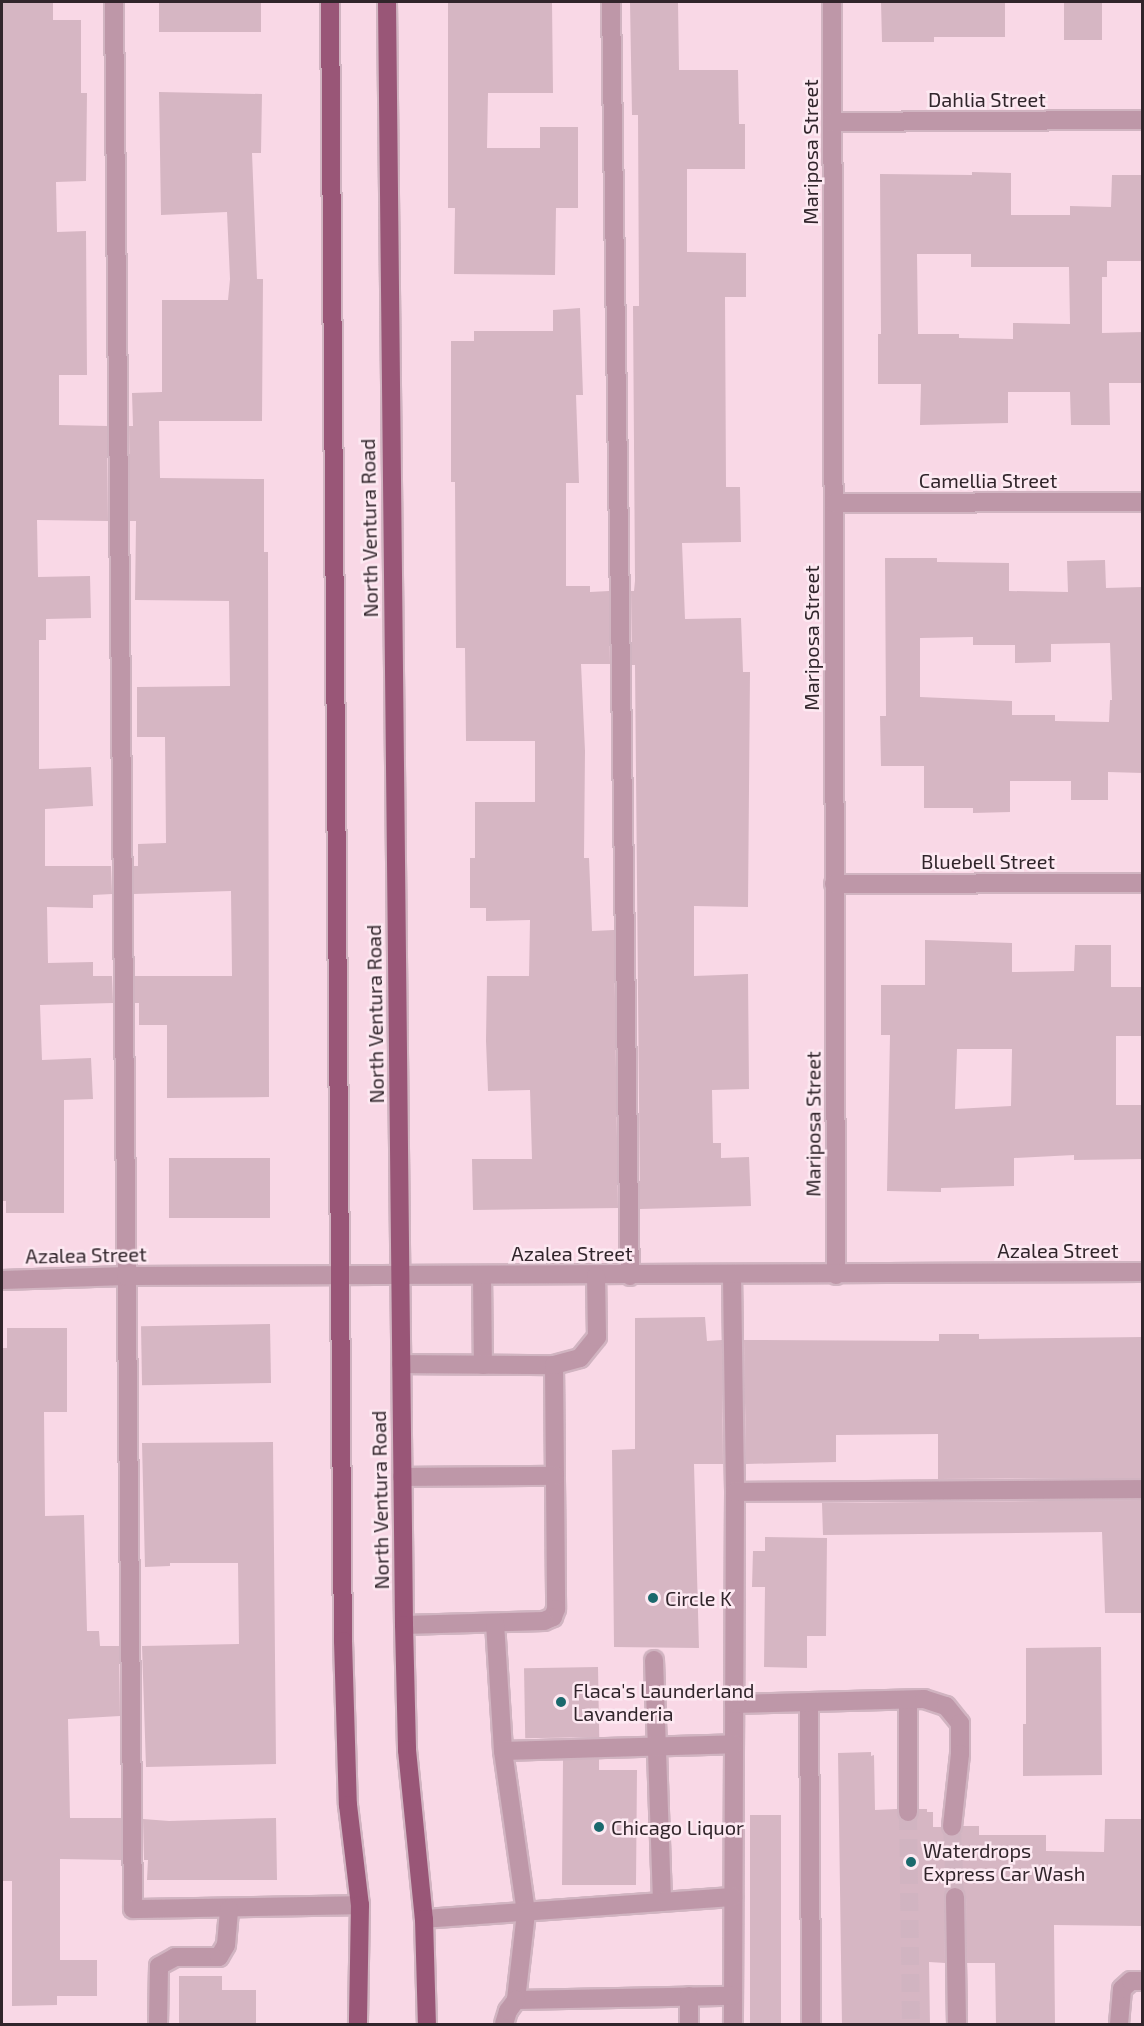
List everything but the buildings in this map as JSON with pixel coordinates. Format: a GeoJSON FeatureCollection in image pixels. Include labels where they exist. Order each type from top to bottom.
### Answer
{"type":"FeatureCollection","features":[{"type":"Feature","properties":{"kind":"main road","name":"North Ventura Road"},"geometry":{"type":"LineString","coordinates":[[330,2],[343,1641],[348,1805],[360,1905],[358,2025]]}},
{"type":"Feature","properties":{"kind":"main road","name":"North Ventura Road"},"geometry":{"type":"LineString","coordinates":[[387,2],[404,1625],[407,1750],[424,1919],[427,2025]]}},
{"type":"Feature","properties":{"kind":"street"},"geometry":{"type":"LineString","coordinates":[[114,2],[133,1909],[360,1905]]}},
{"type":"Feature","properties":{"kind":"street"},"geometry":{"type":"LineString","coordinates":[[610,2],[630,1276]]}},
{"type":"Feature","properties":{"kind":"street","name":"Mariposa Street"},"geometry":{"type":"LineString","coordinates":[[832,2],[836,1275]]}},
{"type":"Feature","properties":{"kind":"street","name":"Dahlia Street"},"geometry":{"type":"LineString","coordinates":[[832,122],[1143,120]]}},
{"type":"Feature","properties":{"kind":"street","name":"Camellia Street"},"geometry":{"type":"LineString","coordinates":[[834,503],[1143,502]]}},
{"type":"Feature","properties":{"kind":"street","name":"Bluebell Street"},"geometry":{"type":"LineString","coordinates":[[834,884],[1143,883]]}},
{"type":"Feature","properties":{"kind":"street","name":"Azalea Street"},"geometry":{"type":"LineString","coordinates":[[2,1280],[126,1276],[630,1276],[1143,1272]]}},
{"type":"Feature","properties":{"kind":"street"},"geometry":{"type":"LineString","coordinates":[[482,1275],[483,1365]]}},
{"type":"Feature","properties":{"kind":"street"},"geometry":{"type":"LineString","coordinates":[[732,1275],[735,1492],[733,2025]]}},
{"type":"Feature","properties":{"kind":"street"},"geometry":{"type":"LineString","coordinates":[[401,1365],[554,1365],[580,1358],[597,1337],[596,1276]]}},
{"type":"Feature","properties":{"kind":"street"},"geometry":{"type":"LineString","coordinates":[[404,1625],[544,1621],[554,1617],[556,1609],[554,1365]]}},
{"type":"Feature","properties":{"kind":"street"},"geometry":{"type":"LineString","coordinates":[[402,1477],[555,1476]]}},
{"type":"Feature","properties":{"kind":"street"},"geometry":{"type":"LineString","coordinates":[[735,1492],[1143,1489]]}},
{"type":"Feature","properties":{"kind":"street"},"geometry":{"type":"LineString","coordinates":[[495,1623],[503,1751],[526,1912],[523,1959],[516,2000],[508,2011],[504,2025]]}},
{"type":"Feature","properties":{"kind":"street"},"geometry":{"type":"LineString","coordinates":[[654,1660],[662,1902]]}},
{"type":"Feature","properties":{"kind":"street"},"geometry":{"type":"LineString","coordinates":[[734,1704],[924,1699],[946,1706],[960,1723],[960,1754],[952,1827]]}},
{"type":"Feature","properties":{"kind":"street"},"geometry":{"type":"LineString","coordinates":[[908,1700],[908,1812]]}},
{"type":"Feature","properties":{"kind":"street"},"geometry":{"type":"LineString","coordinates":[[808,1702],[811,2025]]}},
{"type":"Feature","properties":{"kind":"street"},"geometry":{"type":"LineString","coordinates":[[503,1751],[734,1744]]}},
{"type":"Feature","properties":{"kind":"street"},"geometry":{"type":"LineString","coordinates":[[424,1919],[733,1897]]}},
{"type":"Feature","properties":{"kind":"street"},"geometry":{"type":"LineString","coordinates":[[955,1897],[957,2025]]}},
{"type":"Feature","properties":{"kind":"street"},"geometry":{"type":"LineString","coordinates":[[158,2025],[159,1966],[175,1957],[219,1957],[226,1945],[229,1909]]}},
{"type":"Feature","properties":{"kind":"street"},"geometry":{"type":"LineString","coordinates":[[1119,2025],[1122,1989],[1131,1981],[1143,1981]]}},
{"type":"Feature","properties":{"kind":"street"},"geometry":{"type":"LineString","coordinates":[[689,1996],[689,2025]]}},
{"type":"Feature","properties":{"kind":"street"},"geometry":{"type":"LineString","coordinates":[[516,2000],[733,1996]]}},
{"type":"Feature","properties":{"kind":"tunnel"},"geometry":{"type":"LineString","coordinates":[[908,1812],[911,2024]]}},
{"type":"Feature","properties":{"kind":"tunnel"},"geometry":{"type":"LineString","coordinates":[[952,1827],[955,1897]]}},
{"type":"Feature","properties":{"kind":"place","name":"Circle K"},"geometry":{"type":"Point","coordinates":[653,1598]}},
{"type":"Feature","properties":{"kind":"place","name":"Flaca's Launderland Lavanderia"},"geometry":{"type":"Point","coordinates":[561,1702]}},
{"type":"Feature","properties":{"kind":"place","name":"Chicago Liquor"},"geometry":{"type":"Point","coordinates":[599,1827]}},
{"type":"Feature","properties":{"kind":"place","name":"Waterdrops Express Car Wash"},"geometry":{"type":"Point","coordinates":[911,1862]}}]}
